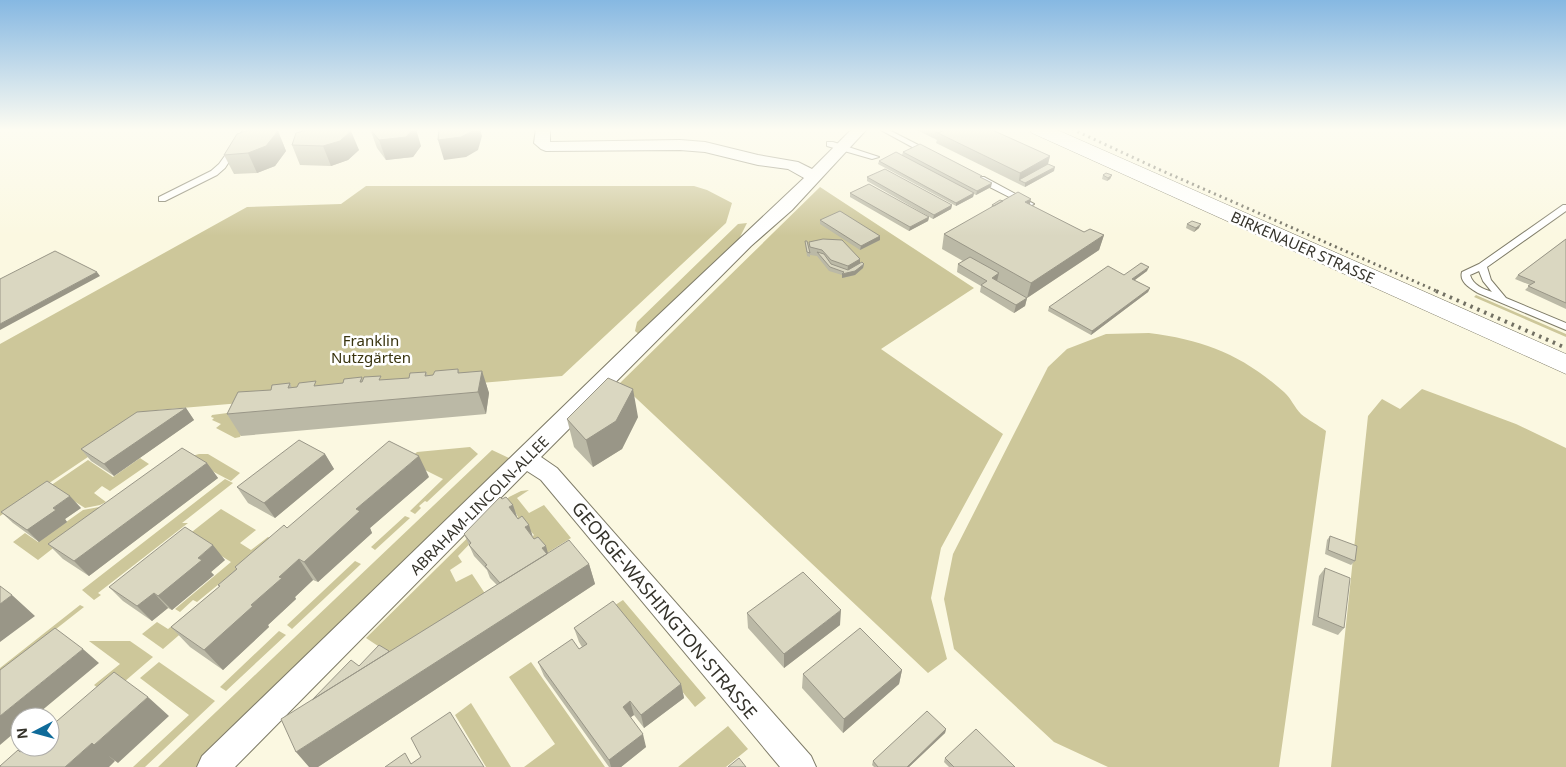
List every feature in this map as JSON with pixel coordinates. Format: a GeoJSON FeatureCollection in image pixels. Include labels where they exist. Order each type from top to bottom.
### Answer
{"type":"FeatureCollection","features":[{"type":"Feature","properties":{"kind":"street"},"geometry":{"type":"LineString","coordinates":[[769,165],[786,172],[806,174]]}},
{"type":"Feature","properties":{"kind":"street","name":"ABRAHAM-LINCOLN-ALLEE"},"geometry":{"type":"LineString","coordinates":[[213,767],[745,242],[750,228],[758,217],[816,165]]}},
{"type":"Feature","properties":{"kind":"street","name":"BIRKENAUER STRASSE"},"geometry":{"type":"LineString","coordinates":[[1119,165],[1566,365]]}},
{"type":"Feature","properties":{"kind":"street","name":"GEORGE-WASHINGTON-STRASSE"},"geometry":{"type":"LineString","coordinates":[[526,459],[549,474],[800,767]]}},
{"type":"Feature","properties":{"kind":"lane"},"geometry":{"type":"LineString","coordinates":[[162,200],[214,173],[223,165]]}},
{"type":"Feature","properties":{"kind":"lane"},"geometry":{"type":"LineString","coordinates":[[977,177],[1030,204]]}},
{"type":"Feature","properties":{"kind":"lane"},"geometry":{"type":"LineString","coordinates":[[1566,207],[1482,266],[1469,270],[1465,274],[1465,279],[1476,288],[1566,327]]}},
{"type":"Feature","properties":{"kind":"lane"},"geometry":{"type":"LineString","coordinates":[[1482,266],[1487,282],[1505,301]]}},
{"type":"Feature","properties":{"kind":"green space","name":"Franklin Nutzgärten"},"geometry":{"type":"Polygon","coordinates":[[[366,186],[694,186],[707,190],[732,203],[726,223],[562,376],[158,410],[0,516],[0,344],[247,207],[341,204],[366,186]]]}},
{"type":"Feature","properties":{"kind":"green space"},"geometry":{"type":"Polygon","coordinates":[[[820,187],[974,288],[881,349],[1003,434],[941,548],[931,598],[947,659],[928,673],[620,383],[820,187]]]}},
{"type":"Feature","properties":{"kind":"green space"},"geometry":{"type":"Polygon","coordinates":[[[747,223],[738,241],[641,336],[635,331],[637,322],[738,224],[747,223]]]}},
{"type":"Feature","properties":{"kind":"green space"},"geometry":{"type":"Polygon","coordinates":[[[1476,295],[1566,334],[1566,337],[1474,297],[1476,295]]]}},
{"type":"Feature","properties":{"kind":"green space"},"geometry":{"type":"Polygon","coordinates":[[[1149,333],[1188,340],[1222,351],[1238,359],[1268,379],[1286,394],[1301,414],[1326,431],[1279,767],[1108,767],[1054,742],[954,649],[944,599],[953,554],[1048,367],[1067,349],[1106,334],[1149,333]]]}},
{"type":"Feature","properties":{"kind":"green space"},"geometry":{"type":"Polygon","coordinates":[[[1422,389],[1516,424],[1566,448],[1566,767],[1331,767],[1368,416],[1382,399],[1400,409],[1422,389]]]}},
{"type":"Feature","properties":{"kind":"green space"},"geometry":{"type":"Polygon","coordinates":[[[235,412],[250,413],[240,437],[235,438],[216,428],[221,424],[212,420],[214,418],[211,417],[212,415],[235,412]]]}},
{"type":"Feature","properties":{"kind":"green space"},"geometry":{"type":"Polygon","coordinates":[[[470,447],[478,454],[427,502],[425,501],[419,506],[421,508],[415,514],[410,511],[443,479],[407,461],[417,452],[470,447]]]}},
{"type":"Feature","properties":{"kind":"green space"},"geometry":{"type":"Polygon","coordinates":[[[492,450],[511,459],[196,767],[158,767],[492,450]]]}},
{"type":"Feature","properties":{"kind":"green space"},"geometry":{"type":"Polygon","coordinates":[[[208,454],[240,473],[231,481],[193,461],[192,456],[208,454]]]}},
{"type":"Feature","properties":{"kind":"green space"},"geometry":{"type":"Polygon","coordinates":[[[140,458],[149,464],[110,491],[102,486],[94,493],[106,502],[100,505],[85,508],[50,486],[88,460],[113,477],[140,458]]]}},
{"type":"Feature","properties":{"kind":"green space"},"geometry":{"type":"Polygon","coordinates":[[[225,479],[233,483],[182,523],[188,523],[98,593],[101,595],[94,600],[82,590],[225,479]]]}},
{"type":"Feature","properties":{"kind":"green space"},"geometry":{"type":"Polygon","coordinates":[[[529,490],[517,498],[529,513],[544,505],[571,538],[547,553],[530,539],[534,535],[527,527],[515,519],[518,517],[512,507],[504,508],[458,556],[462,562],[450,570],[456,582],[472,574],[496,610],[393,656],[366,638],[509,497],[521,491],[529,490]]]}},
{"type":"Feature","properties":{"kind":"green space"},"geometry":{"type":"Polygon","coordinates":[[[99,507],[103,509],[38,560],[13,542],[25,533],[38,542],[83,510],[99,507]]]}},
{"type":"Feature","properties":{"kind":"green space"},"geometry":{"type":"Polygon","coordinates":[[[221,509],[256,530],[240,543],[251,550],[268,537],[279,544],[230,575],[197,602],[193,600],[180,612],[175,609],[231,562],[188,535],[221,509]]]}},
{"type":"Feature","properties":{"kind":"green space"},"geometry":{"type":"Polygon","coordinates":[[[405,516],[410,518],[375,550],[371,547],[405,516]]]}},
{"type":"Feature","properties":{"kind":"green space"},"geometry":{"type":"Polygon","coordinates":[[[355,561],[361,564],[292,629],[287,625],[355,561]]]}},
{"type":"Feature","properties":{"kind":"green space"},"geometry":{"type":"Polygon","coordinates":[[[623,600],[706,698],[695,707],[612,607],[623,600]]]}},
{"type":"Feature","properties":{"kind":"green space"},"geometry":{"type":"Polygon","coordinates":[[[199,604],[208,610],[163,649],[142,634],[157,622],[168,629],[199,604]]]}},
{"type":"Feature","properties":{"kind":"green space"},"geometry":{"type":"Polygon","coordinates":[[[80,605],[84,607],[0,673],[0,668],[80,605]]]}},
{"type":"Feature","properties":{"kind":"green space"},"geometry":{"type":"Polygon","coordinates":[[[279,631],[286,635],[226,691],[220,687],[279,631]]]}},
{"type":"Feature","properties":{"kind":"green space"},"geometry":{"type":"Polygon","coordinates":[[[89,641],[130,641],[153,657],[67,731],[98,688],[94,685],[120,664],[89,641]]]}},
{"type":"Feature","properties":{"kind":"green space"},"geometry":{"type":"Polygon","coordinates":[[[159,662],[215,701],[145,767],[133,767],[189,715],[140,678],[159,662]]]}},
{"type":"Feature","properties":{"kind":"green space"},"geometry":{"type":"Polygon","coordinates":[[[531,662],[605,767],[524,767],[555,744],[509,677],[531,662]]]}},
{"type":"Feature","properties":{"kind":"green space"},"geometry":{"type":"Polygon","coordinates":[[[471,703],[511,767],[486,767],[455,715],[471,703]]]}},
{"type":"Feature","properties":{"kind":"green space"},"geometry":{"type":"Polygon","coordinates":[[[728,726],[748,749],[726,767],[678,767],[728,726]]]}},
{"type":"Feature","properties":{"kind":"building"},"geometry":{"type":"Polygon","coordinates":[[[886,165],[920,165],[974,193],[956,203],[886,165]]]}},
{"type":"Feature","properties":{"kind":"building"},"geometry":{"type":"Polygon","coordinates":[[[927,165],[960,165],[992,183],[977,191],[927,165]]]}},
{"type":"Feature","properties":{"kind":"building"},"geometry":{"type":"Polygon","coordinates":[[[1003,165],[1034,165],[1020,173],[1003,165]]]}},
{"type":"Feature","properties":{"kind":"building"},"geometry":{"type":"Polygon","coordinates":[[[1047,165],[1055,167],[1025,183],[1019,180],[1047,165]]]}},
{"type":"Feature","properties":{"kind":"building"},"geometry":{"type":"Polygon","coordinates":[[[885,169],[952,205],[934,215],[867,177],[885,169]]]}},
{"type":"Feature","properties":{"kind":"building"},"geometry":{"type":"Polygon","coordinates":[[[1106,173],[1112,175],[1108,178],[1103,175],[1106,173]]]}},
{"type":"Feature","properties":{"kind":"building"},"geometry":{"type":"Polygon","coordinates":[[[869,184],[929,217],[910,227],[850,193],[869,184]]]}},
{"type":"Feature","properties":{"kind":"building"},"geometry":{"type":"Polygon","coordinates":[[[1018,192],[1031,199],[1025,202],[1084,232],[1090,229],[1104,235],[1031,283],[944,234],[1018,192]]]}},
{"type":"Feature","properties":{"kind":"building"},"geometry":{"type":"Polygon","coordinates":[[[1000,200],[1003,201],[994,206],[992,205],[1000,200]]]}},
{"type":"Feature","properties":{"kind":"building"},"geometry":{"type":"Polygon","coordinates":[[[840,211],[880,236],[861,246],[820,220],[840,211]]]}},
{"type":"Feature","properties":{"kind":"building"},"geometry":{"type":"Polygon","coordinates":[[[1192,221],[1201,224],[1196,228],[1187,224],[1192,221]]]}},
{"type":"Feature","properties":{"kind":"building"},"geometry":{"type":"Polygon","coordinates":[[[823,239],[842,240],[860,259],[848,266],[831,260],[822,250],[810,247],[809,242],[823,239]]]}},
{"type":"Feature","properties":{"kind":"building"},"geometry":{"type":"Polygon","coordinates":[[[1566,239],[1566,303],[1528,286],[1535,282],[1518,275],[1566,239]]]}},
{"type":"Feature","properties":{"kind":"building"},"geometry":{"type":"Polygon","coordinates":[[[805,241],[807,241],[810,253],[807,252],[805,241]]]}},
{"type":"Feature","properties":{"kind":"building"},"geometry":{"type":"Polygon","coordinates":[[[55,251],[97,272],[0,324],[0,279],[55,251]]]}},
{"type":"Feature","properties":{"kind":"building"},"geometry":{"type":"Polygon","coordinates":[[[817,252],[824,254],[831,264],[848,270],[862,262],[864,264],[855,271],[842,274],[844,272],[830,267],[817,252]]]}},
{"type":"Feature","properties":{"kind":"building"},"geometry":{"type":"Polygon","coordinates":[[[970,257],[999,273],[992,278],[1027,298],[1016,305],[981,285],[987,281],[958,264],[970,257]]]}},
{"type":"Feature","properties":{"kind":"building"},"geometry":{"type":"Polygon","coordinates":[[[1141,263],[1149,267],[1132,279],[1150,288],[1092,331],[1049,307],[1108,266],[1124,275],[1141,263]]]}},
{"type":"Feature","properties":{"kind":"building"},"geometry":{"type":"Polygon","coordinates":[[[374,355],[371,362],[362,363],[365,356],[374,355]]]}},
{"type":"Feature","properties":{"kind":"building"},"geometry":{"type":"Polygon","coordinates":[[[458,369],[458,373],[482,371],[478,392],[227,414],[238,392],[271,390],[272,385],[290,383],[288,388],[297,387],[299,383],[316,381],[314,386],[343,383],[344,379],[362,377],[360,382],[362,382],[364,377],[381,376],[379,380],[409,378],[410,373],[426,372],[425,376],[433,375],[435,371],[458,369]]]}},
{"type":"Feature","properties":{"kind":"building"},"geometry":{"type":"Polygon","coordinates":[[[608,378],[633,389],[616,421],[586,440],[567,419],[608,378]]]}},
{"type":"Feature","properties":{"kind":"building"},"geometry":{"type":"Polygon","coordinates":[[[186,408],[104,464],[81,449],[137,412],[186,408]]]}},
{"type":"Feature","properties":{"kind":"building"},"geometry":{"type":"Polygon","coordinates":[[[299,440],[325,454],[264,503],[237,487],[299,440]]]}},
{"type":"Feature","properties":{"kind":"building"},"geometry":{"type":"Polygon","coordinates":[[[389,441],[419,456],[356,509],[360,511],[304,562],[299,559],[279,577],[282,578],[204,650],[171,627],[220,586],[218,585],[237,569],[235,567],[284,525],[287,528],[389,441]]]}},
{"type":"Feature","properties":{"kind":"building"},"geometry":{"type":"Polygon","coordinates":[[[182,448],[207,463],[74,561],[48,544],[182,448]]]}},
{"type":"Feature","properties":{"kind":"building"},"geometry":{"type":"Polygon","coordinates":[[[47,481],[70,496],[53,508],[56,510],[27,530],[1,512],[47,481]]]}},
{"type":"Feature","properties":{"kind":"building"},"geometry":{"type":"Polygon","coordinates":[[[500,497],[502,499],[506,497],[513,505],[509,507],[518,519],[522,516],[529,525],[525,527],[534,539],[538,537],[546,546],[542,548],[547,554],[500,583],[469,545],[471,543],[464,534],[500,497]]]}},
{"type":"Feature","properties":{"kind":"building"},"geometry":{"type":"Polygon","coordinates":[[[185,527],[213,545],[198,558],[202,560],[158,596],[154,593],[137,606],[109,587],[185,527]]]}},
{"type":"Feature","properties":{"kind":"building"},"geometry":{"type":"Polygon","coordinates":[[[1330,536],[1357,546],[1355,561],[1328,550],[1330,536]]]}},
{"type":"Feature","properties":{"kind":"building"},"geometry":{"type":"Polygon","coordinates":[[[569,540],[589,564],[296,752],[281,719],[569,540]]]}},
{"type":"Feature","properties":{"kind":"building"},"geometry":{"type":"Polygon","coordinates":[[[1325,568],[1350,578],[1344,628],[1318,617],[1325,568]]]}},
{"type":"Feature","properties":{"kind":"building"},"geometry":{"type":"Polygon","coordinates":[[[803,572],[841,610],[784,654],[747,613],[803,572]]]}},
{"type":"Feature","properties":{"kind":"building"},"geometry":{"type":"Polygon","coordinates":[[[0,586],[12,595],[0,604],[0,586]]]}},
{"type":"Feature","properties":{"kind":"building"},"geometry":{"type":"Polygon","coordinates":[[[613,601],[681,684],[641,715],[630,701],[623,707],[643,734],[609,760],[538,662],[572,639],[579,649],[587,644],[574,628],[613,601]]]}},
{"type":"Feature","properties":{"kind":"building"},"geometry":{"type":"Polygon","coordinates":[[[55,628],[83,649],[0,716],[0,670],[55,628]]]}},
{"type":"Feature","properties":{"kind":"building"},"geometry":{"type":"Polygon","coordinates":[[[860,628],[902,670],[844,719],[803,674],[860,628]]]}},
{"type":"Feature","properties":{"kind":"building"},"geometry":{"type":"Polygon","coordinates":[[[379,645],[389,651],[312,700],[351,660],[359,666],[379,645]]]}},
{"type":"Feature","properties":{"kind":"building"},"geometry":{"type":"Polygon","coordinates":[[[114,672],[148,697],[94,745],[92,743],[65,767],[0,767],[10,757],[60,757],[60,718],[114,672]]]}},
{"type":"Feature","properties":{"kind":"building"},"geometry":{"type":"Polygon","coordinates":[[[927,711],[946,729],[907,767],[878,767],[873,761],[927,711]]]}},
{"type":"Feature","properties":{"kind":"building"},"geometry":{"type":"Polygon","coordinates":[[[450,712],[484,767],[385,767],[405,753],[411,764],[421,757],[411,738],[450,712]]]}},
{"type":"Feature","properties":{"kind":"building"},"geometry":{"type":"Polygon","coordinates":[[[976,729],[1015,767],[954,767],[945,758],[976,729]]]}},
{"type":"Feature","properties":{"kind":"building"},"geometry":{"type":"Polygon","coordinates":[[[739,758],[746,767],[728,767],[739,758]]]}},
{"type":"Feature","properties":{"kind":"railway"},"geometry":{"type":"LineString","coordinates":[[1149,165],[1439,292]]}},
{"type":"Feature","properties":{"kind":"railway"},"geometry":{"type":"LineString","coordinates":[[1436,291],[1566,348]]}}]}
